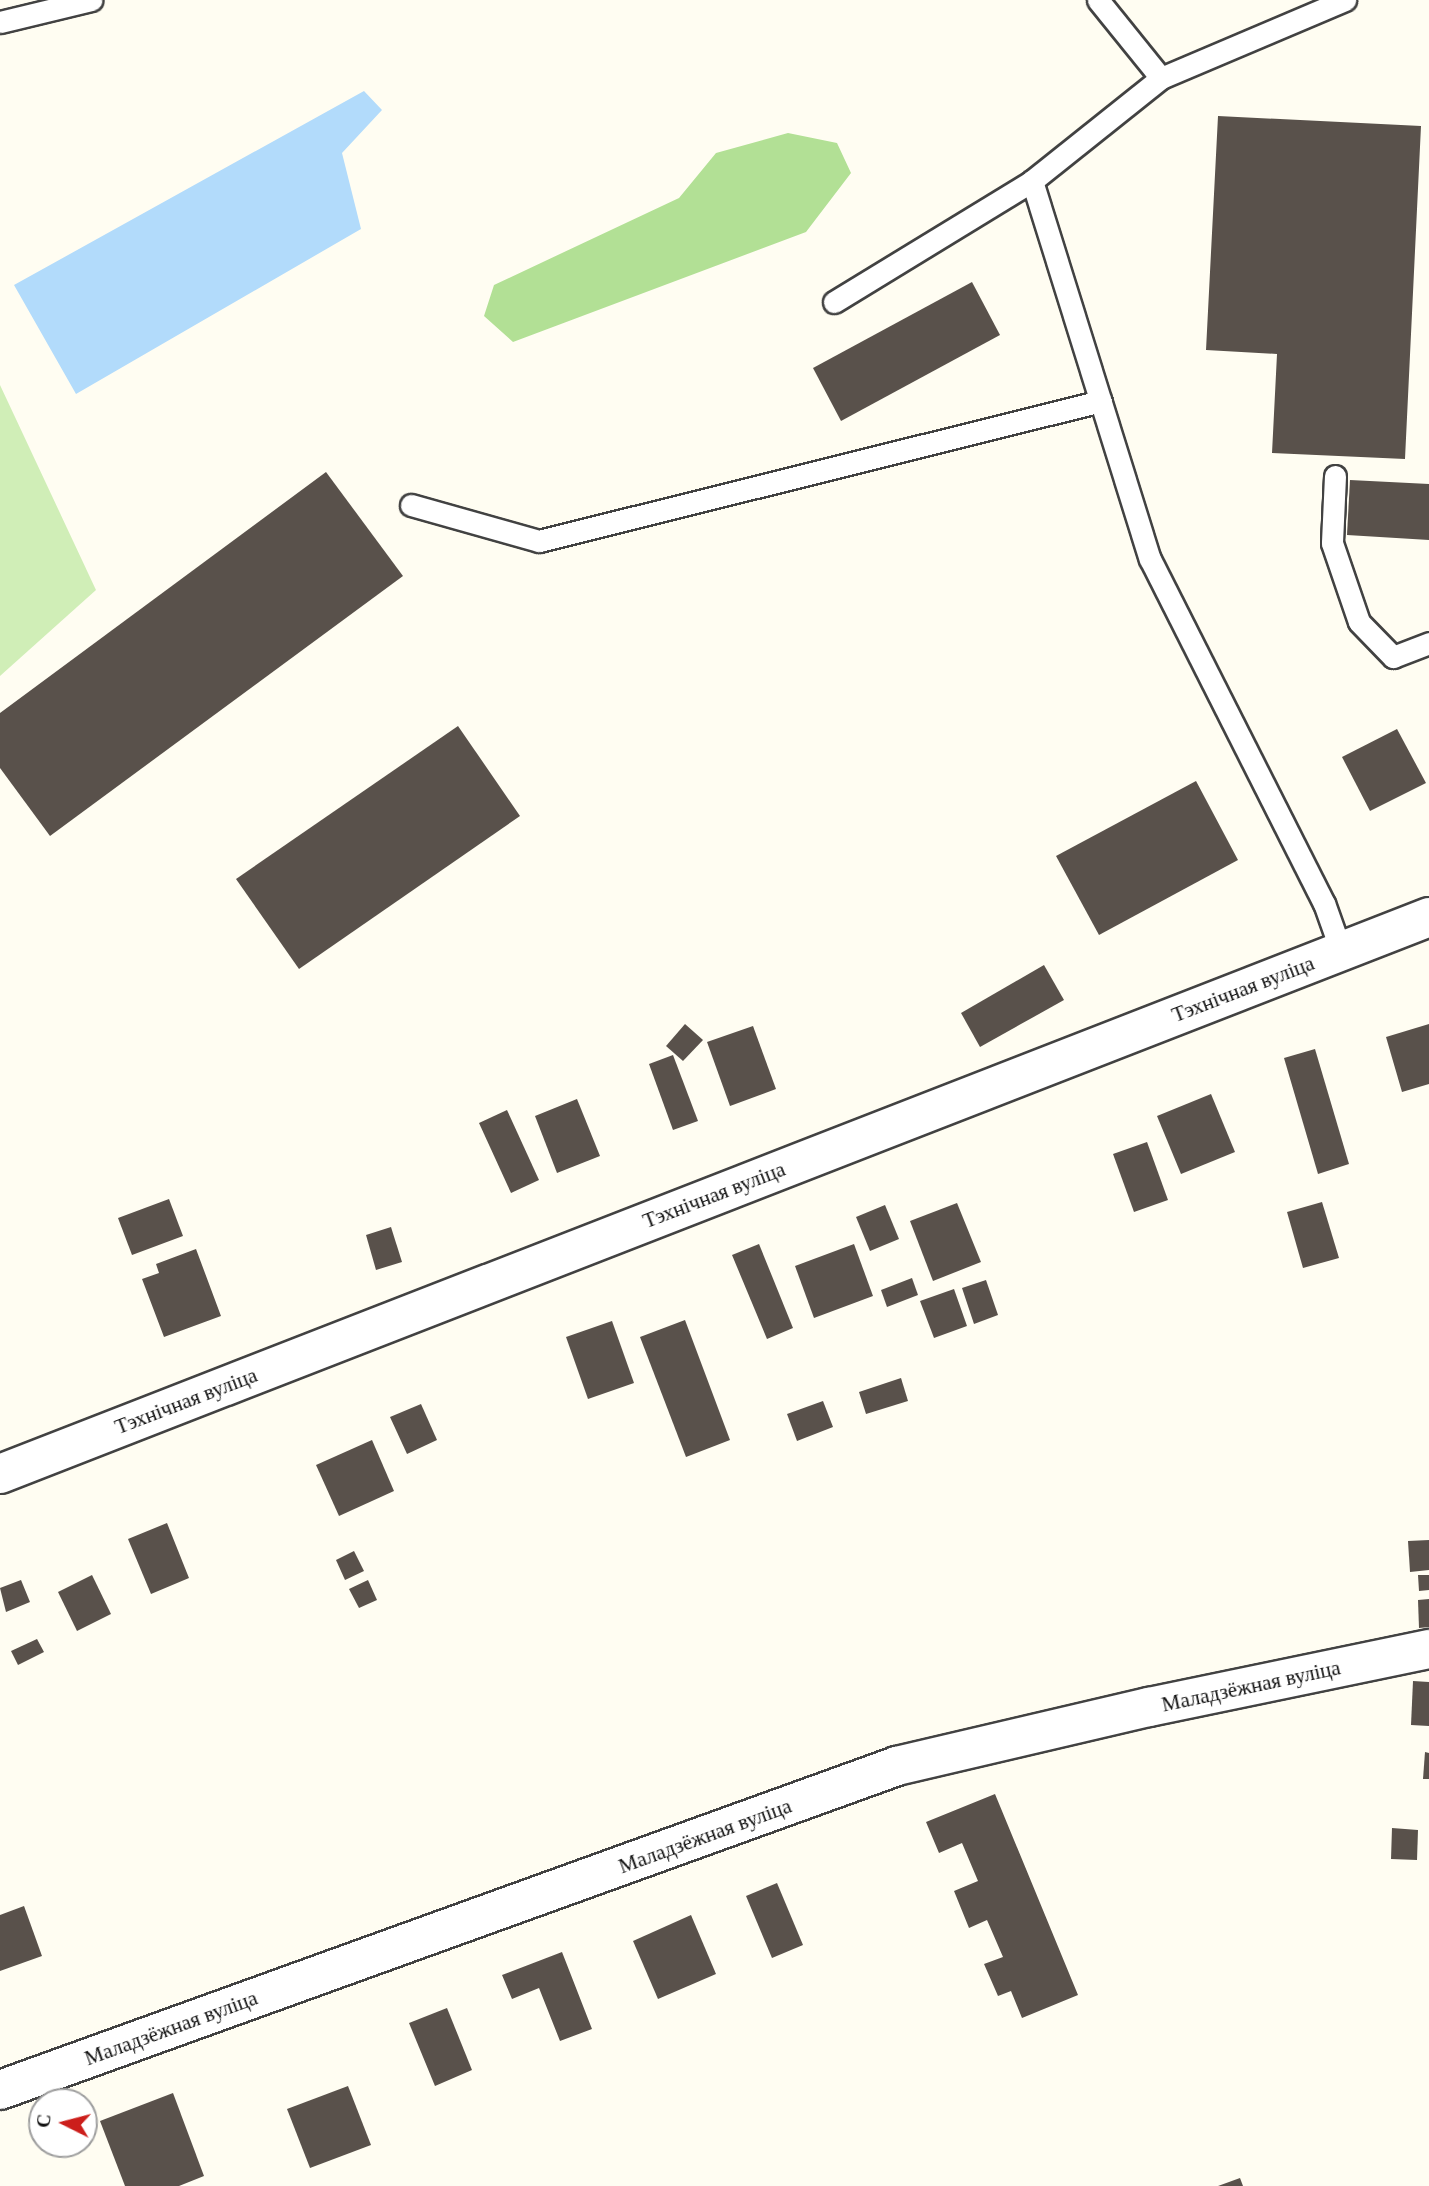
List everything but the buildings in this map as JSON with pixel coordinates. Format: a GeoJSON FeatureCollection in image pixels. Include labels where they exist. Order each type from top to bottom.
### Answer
{"type":"FeatureCollection","features":[{"type":"Feature","properties":{"kind":"street","name":"Тэхнічная вуліца"},"geometry":{"type":"LineString","coordinates":[[0,1474],[1429,916]]}},
{"type":"Feature","properties":{"kind":"street","name":"Маладзёжная вуліца"},"geometry":{"type":"LineString","coordinates":[[0,2090],[897,1766],[1149,1707],[1429,1649]]}},
{"type":"Feature","properties":{"kind":"lane"},"geometry":{"type":"LineString","coordinates":[[0,22],[91,0]]}},
{"type":"Feature","properties":{"kind":"lane"},"geometry":{"type":"LineString","coordinates":[[1098,0],[1161,78]]}},
{"type":"Feature","properties":{"kind":"lane"},"geometry":{"type":"LineString","coordinates":[[834,302],[1032,181],[1161,78],[1345,0]]}},
{"type":"Feature","properties":{"kind":"lane"},"geometry":{"type":"LineString","coordinates":[[1032,181],[1150,559],[1324,903],[1340,951]]}},
{"type":"Feature","properties":{"kind":"lane"},"geometry":{"type":"LineString","coordinates":[[411,505],[539,541],[1101,401]]}},
{"type":"Feature","properties":{"kind":"lane"},"geometry":{"type":"LineString","coordinates":[[1335,476],[1332,543],[1359,622],[1393,657],[1429,643]]}},
{"type":"Feature","properties":{"kind":"green space"},"geometry":{"type":"Polygon","coordinates":[[[788,133],[837,143],[851,173],[806,232],[513,342],[484,316],[494,285],[679,198],[716,153],[788,133]]]}},
{"type":"Feature","properties":{"kind":"green space"},"geometry":{"type":"Polygon","coordinates":[[[0,385],[96,590],[0,676],[0,385]]]}},
{"type":"Feature","properties":{"kind":"water"},"geometry":{"type":"Polygon","coordinates":[[[364,91],[382,110],[342,153],[361,229],[76,394],[14,285],[364,91]]]}}]}
